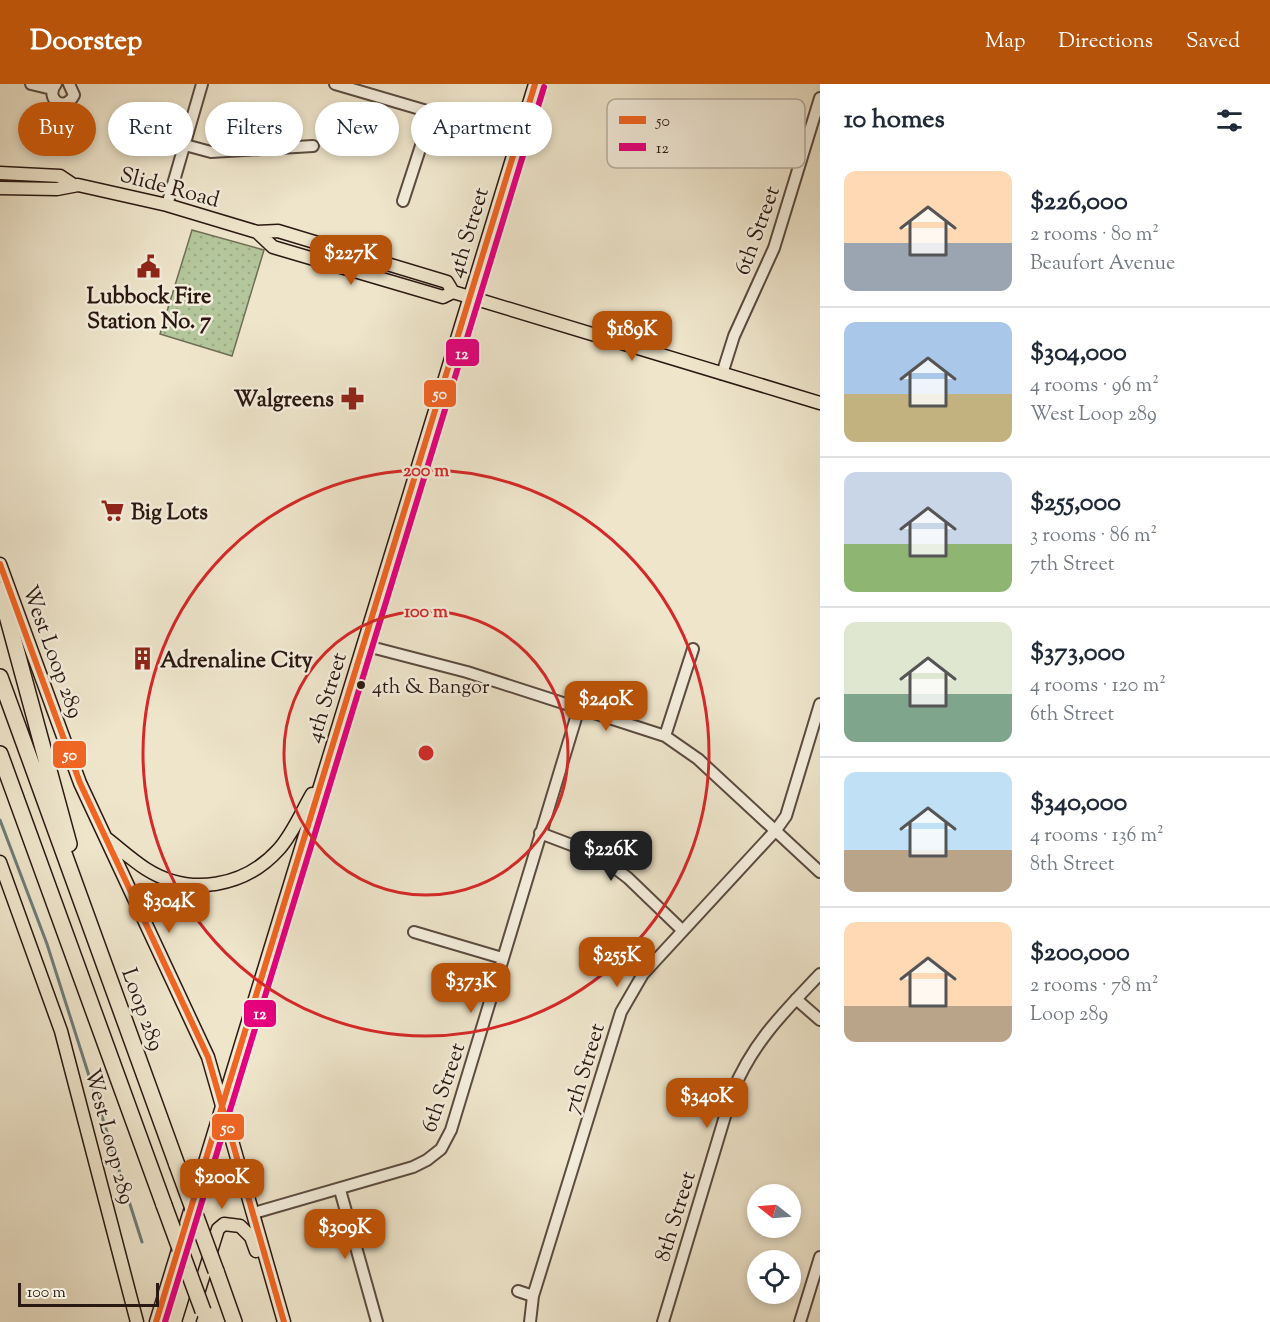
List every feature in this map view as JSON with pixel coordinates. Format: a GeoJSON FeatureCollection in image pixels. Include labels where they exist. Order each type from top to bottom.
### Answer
{"type":"FeatureCollection","features":[{"type":"Feature","properties":{"kind":"highway"},"geometry":{"type":"LineString","coordinates":[[0,590],[89,922]]}},
{"type":"Feature","properties":{"kind":"highway","name":"Loop 289"},"geometry":{"type":"LineString","coordinates":[[0,677],[234,1322]]}},
{"type":"Feature","properties":{"kind":"highway"},"geometry":{"type":"LineString","coordinates":[[0,754],[205,1316]]}},
{"type":"Feature","properties":{"kind":"highway"},"geometry":{"type":"LineString","coordinates":[[0,785],[15,825],[54,902]]}},
{"type":"Feature","properties":{"kind":"main road","name":"4th Street"},"geometry":{"type":"LineString","coordinates":[[156,1322],[535,84]]}},
{"type":"Feature","properties":{"kind":"main road","name":"Slide Road"},"geometry":{"type":"LineString","coordinates":[[0,173],[60,176],[72,184],[167,205],[257,232],[278,231],[447,282],[453,292],[820,404]]}},
{"type":"Feature","properties":{"kind":"main road","name":"Slide Road"},"geometry":{"type":"LineString","coordinates":[[0,188],[57,189],[72,184]]}},
{"type":"Feature","properties":{"kind":"main road","name":"West Loop 289"},"geometry":{"type":"LineString","coordinates":[[0,564],[73,766],[208,1057],[284,1322]]}},
{"type":"Feature","properties":{"kind":"main road"},"geometry":{"type":"LineString","coordinates":[[104,836],[146,869],[162,877],[196,885],[231,882],[264,863],[280,848],[323,775]]}},
{"type":"Feature","properties":{"kind":"main road","name":"West Loop 289"},"geometry":{"type":"LineString","coordinates":[[0,862],[4,884],[61,1030],[137,1322]]}},
{"type":"Feature","properties":{"kind":"main road"},"geometry":{"type":"LineString","coordinates":[[189,1322],[218,1230],[224,1224],[240,1226],[250,1237],[278,1302]]}},
{"type":"Feature","properties":{"kind":"street"},"geometry":{"type":"LineString","coordinates":[[31,84],[54,87],[54,100],[60,104],[67,104],[74,95],[69,84]]}},
{"type":"Feature","properties":{"kind":"street"},"geometry":{"type":"LineString","coordinates":[[193,117],[201,84]]}},
{"type":"Feature","properties":{"kind":"street"},"geometry":{"type":"LineString","coordinates":[[335,84],[411,106]]}},
{"type":"Feature","properties":{"kind":"street","name":"6th Street"},"geometry":{"type":"LineString","coordinates":[[805,147],[820,98]]}},
{"type":"Feature","properties":{"kind":"street"},"geometry":{"type":"LineString","coordinates":[[193,147],[211,152],[314,146]]}},
{"type":"Feature","properties":{"kind":"street"},"geometry":{"type":"LineString","coordinates":[[167,205],[183,156]]}},
{"type":"Feature","properties":{"kind":"street"},"geometry":{"type":"LineString","coordinates":[[403,201],[418,156]]}},
{"type":"Feature","properties":{"kind":"street","name":"6th Street"},"geometry":{"type":"LineString","coordinates":[[722,374],[734,336],[774,248],[799,168]]}},
{"type":"Feature","properties":{"kind":"street"},"geometry":{"type":"LineString","coordinates":[[363,645],[467,672],[665,736],[698,759],[820,872]]}},
{"type":"Feature","properties":{"kind":"street"},"geometry":{"type":"LineString","coordinates":[[665,736],[693,649]]}},
{"type":"Feature","properties":{"kind":"street","name":"7th Street"},"geometry":{"type":"LineString","coordinates":[[530,1322],[533,1296],[621,1012],[643,975],[776,830],[786,816],[820,704]]}},
{"type":"Feature","properties":{"kind":"street","name":"6th Street"},"geometry":{"type":"LineString","coordinates":[[254,1213],[340,1190],[413,1167],[428,1160],[441,1149],[451,1130],[579,708]]}},
{"type":"Feature","properties":{"kind":"street"},"geometry":{"type":"LineString","coordinates":[[540,833],[598,855],[628,878],[682,930]]}},
{"type":"Feature","properties":{"kind":"street"},"geometry":{"type":"LineString","coordinates":[[414,932],[502,958]]}},
{"type":"Feature","properties":{"kind":"street","name":"8th Street"},"geometry":{"type":"LineString","coordinates":[[663,1322],[743,1065],[756,1045],[820,974]]}},
{"type":"Feature","properties":{"kind":"street"},"geometry":{"type":"LineString","coordinates":[[796,999],[820,1020]]}},
{"type":"Feature","properties":{"kind":"street"},"geometry":{"type":"LineString","coordinates":[[340,1190],[377,1322]]}},
{"type":"Feature","properties":{"kind":"street"},"geometry":{"type":"LineString","coordinates":[[800,1322],[820,1257]]}},
{"type":"Feature","properties":{"kind":"street"},"geometry":{"type":"LineString","coordinates":[[518,1292],[533,1296]]}},
{"type":"Feature","properties":{"kind":"green space"},"geometry":{"type":"Polygon","coordinates":[[[192,230],[264,250],[232,356],[160,334],[192,230]]]}},
{"type":"Feature","properties":{"kind":"waterway"},"geometry":{"type":"LineString","coordinates":[[0,820],[47,944],[142,1242]]}},
{"type":"Feature","properties":{"kind":"transit line","name":"50"},"geometry":{"type":"LineString","coordinates":[[156,1322],[535,84]]}},
{"type":"Feature","properties":{"kind":"transit line","name":"12"},"geometry":{"type":"LineString","coordinates":[[165,1322],[544,87]]}},
{"type":"Feature","properties":{"kind":"transit line","name":"50"},"geometry":{"type":"LineString","coordinates":[[0,564],[80,783],[208,1057],[284,1322]]}},
{"type":"Feature","properties":{"kind":"place","name":"Lubbock Fire Station No. 7"},"geometry":{"type":"Point","coordinates":[149,266]}},
{"type":"Feature","properties":{"kind":"place","name":"Walgreens"},"geometry":{"type":"Point","coordinates":[352,398]}},
{"type":"Feature","properties":{"kind":"place","name":"Big Lots"},"geometry":{"type":"Point","coordinates":[113,511]}},
{"type":"Feature","properties":{"kind":"place","name":"Adrenaline City"},"geometry":{"type":"Point","coordinates":[142,659]}},
{"type":"Feature","properties":{"kind":"place","name":"4th & Bangor"},"geometry":{"type":"Point","coordinates":[361,685]}}]}
